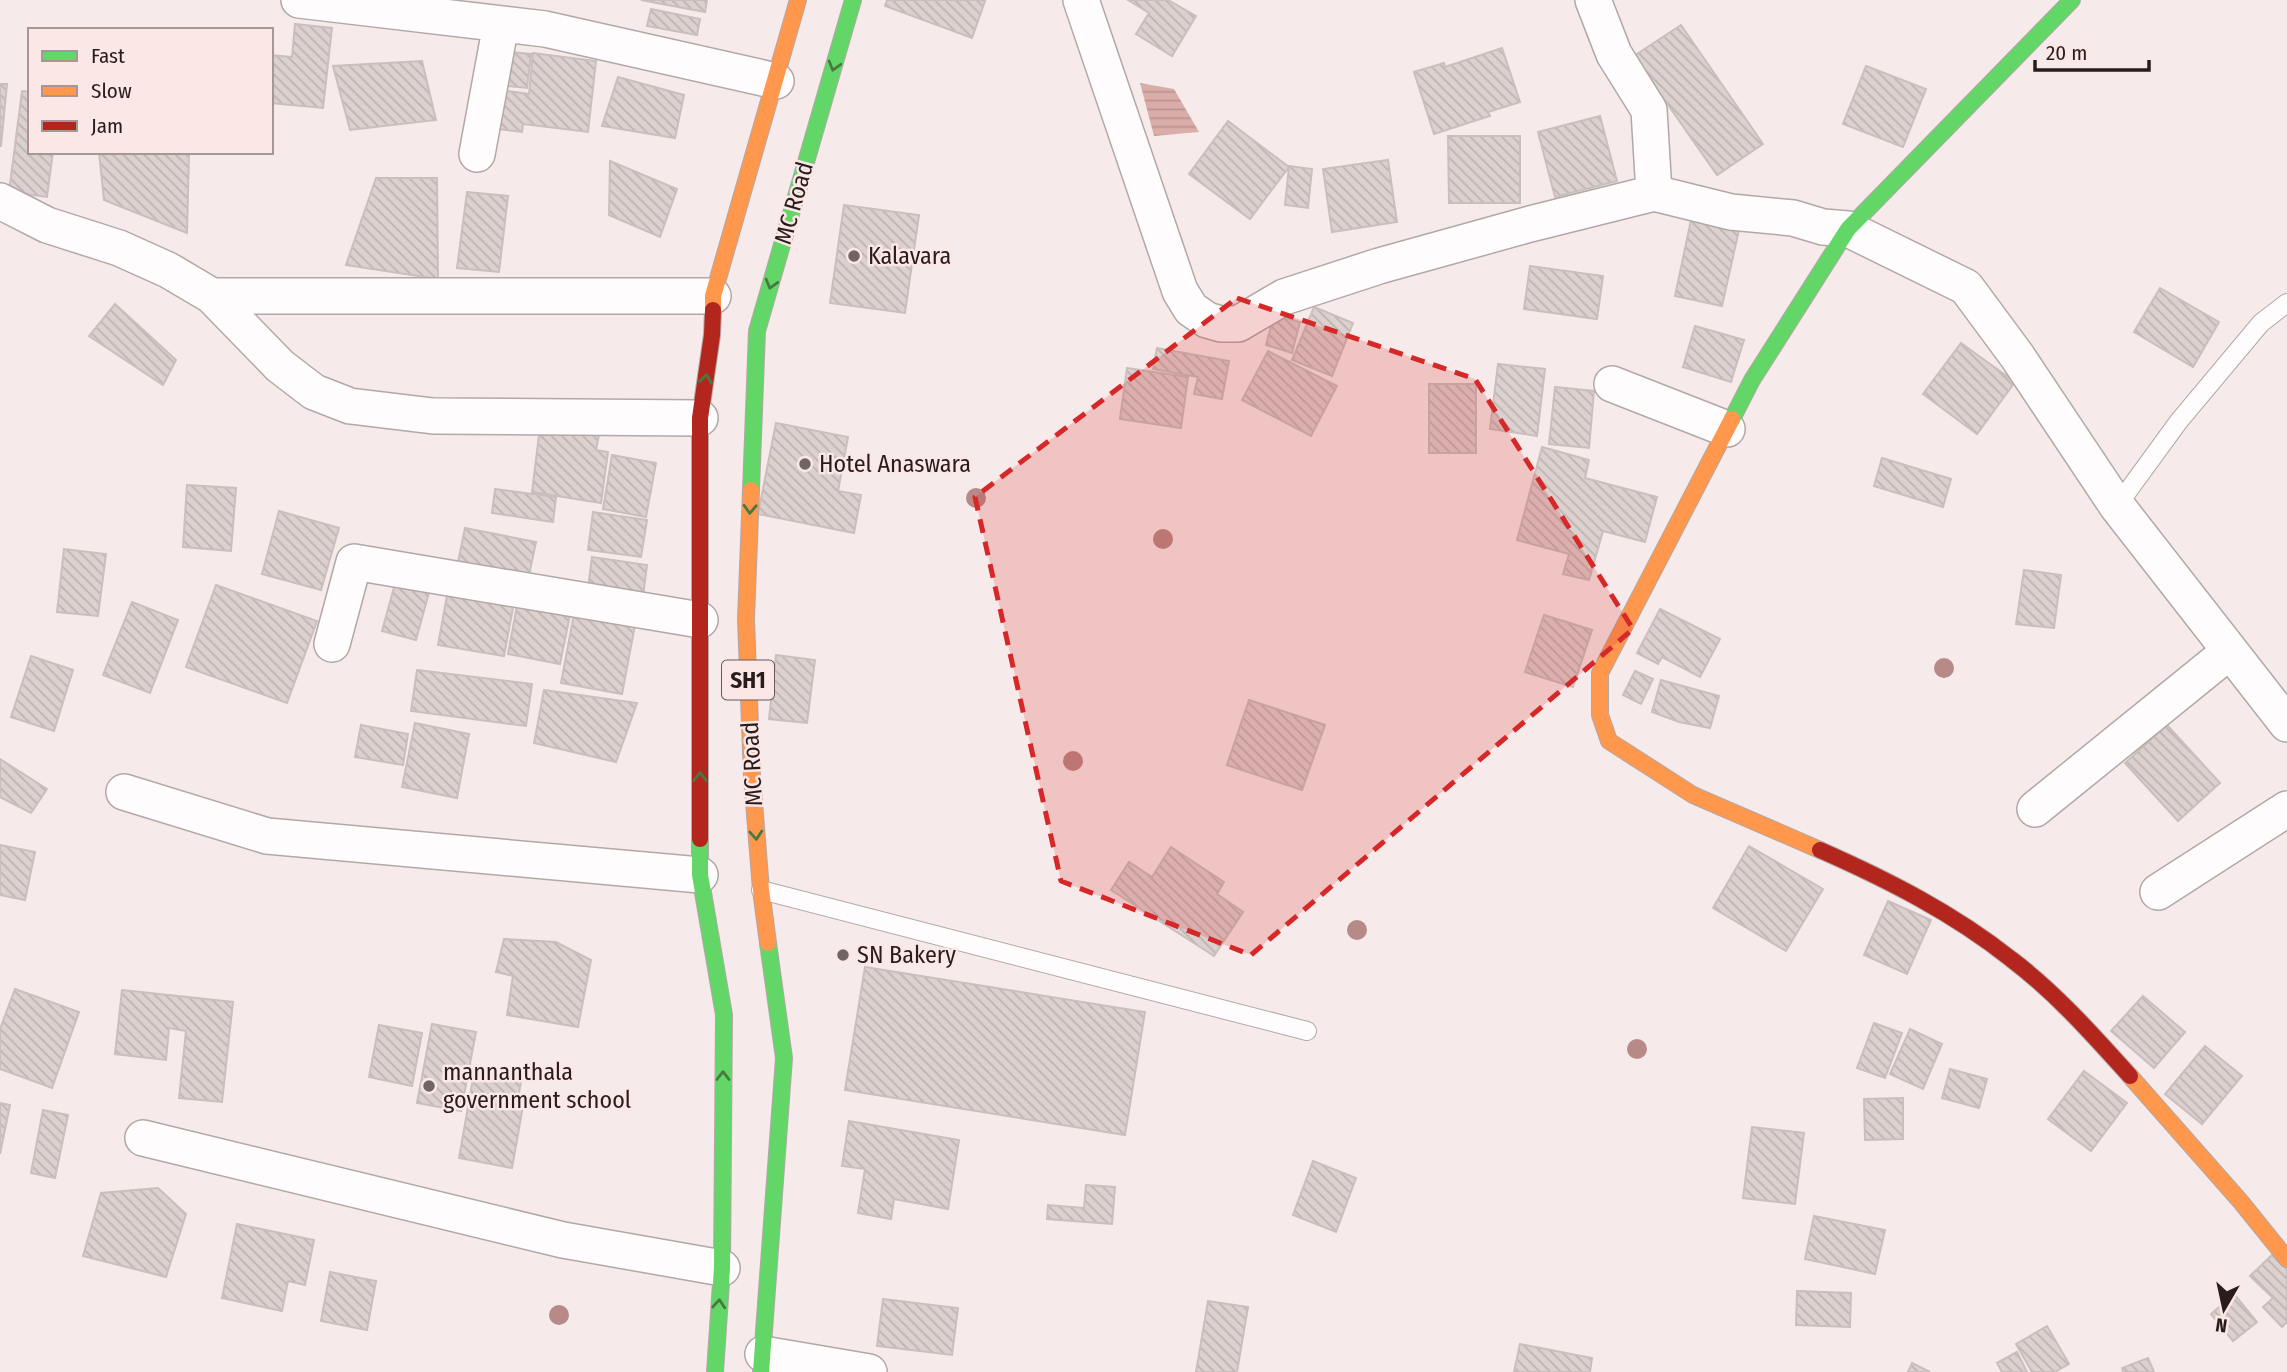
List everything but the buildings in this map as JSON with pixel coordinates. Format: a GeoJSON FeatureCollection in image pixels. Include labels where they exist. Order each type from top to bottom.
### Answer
{"type":"FeatureCollection","features":[{"type":"Feature","properties":{"kind":"main road","name":"MC Road"},"geometry":{"type":"LineString","coordinates":[[715,1372],[722,1268],[724,1015],[700,875],[706,620],[700,418],[712,335],[713,296],[798,0]]}},
{"type":"Feature","properties":{"kind":"main road","name":"MC Road"},"geometry":{"type":"LineString","coordinates":[[762,1363],[784,1058],[761,890],[740,620],[757,331],[853,0]]}},
{"type":"Feature","properties":{"kind":"main road"},"geometry":{"type":"LineString","coordinates":[[2072,0],[1848,229],[1752,380],[1600,673],[1601,715],[1609,741],[1693,795],[1872,873],[1940,909],[2012,959],[2079,1019],[2241,1202],[2287,1259]]}},
{"type":"Feature","properties":{"kind":"street"},"geometry":{"type":"LineString","coordinates":[[299,0],[545,29],[776,81]]}},
{"type":"Feature","properties":{"kind":"street"},"geometry":{"type":"LineString","coordinates":[[1081,0],[1180,291],[1191,309],[1208,320],[1221,324],[1238,324],[1284,297],[1379,266],[1654,193],[1731,212],[1793,218],[1823,227],[1848,229],[1966,287],[2017,356],[2117,506],[2287,724]]}},
{"type":"Feature","properties":{"kind":"street"},"geometry":{"type":"LineString","coordinates":[[1593,0],[1614,54],[1649,110],[1654,193]]}},
{"type":"Feature","properties":{"kind":"street"},"geometry":{"type":"LineString","coordinates":[[477,153],[501,24]]}},
{"type":"Feature","properties":{"kind":"street"},"geometry":{"type":"LineString","coordinates":[[0,201],[47,225],[119,248],[168,270],[212,296],[280,366],[313,392],[350,406],[433,416],[700,418]]}},
{"type":"Feature","properties":{"kind":"street"},"geometry":{"type":"LineString","coordinates":[[212,296],[713,296]]}},
{"type":"Feature","properties":{"kind":"street"},"geometry":{"type":"LineString","coordinates":[[1612,384],[1727,429]]}},
{"type":"Feature","properties":{"kind":"street"},"geometry":{"type":"LineString","coordinates":[[332,644],[354,562],[706,620]]}},
{"type":"Feature","properties":{"kind":"street"},"geometry":{"type":"LineString","coordinates":[[2035,809],[2230,651]]}},
{"type":"Feature","properties":{"kind":"street"},"geometry":{"type":"LineString","coordinates":[[124,792],[267,836],[700,875]]}},
{"type":"Feature","properties":{"kind":"street"},"geometry":{"type":"LineString","coordinates":[[2158,892],[2287,809]]}},
{"type":"Feature","properties":{"kind":"street"},"geometry":{"type":"LineString","coordinates":[[143,1138],[563,1240],[722,1268]]}},
{"type":"Feature","properties":{"kind":"street"},"geometry":{"type":"LineString","coordinates":[[762,1363],[869,1372]]}},
{"type":"Feature","properties":{"kind":"lane"},"geometry":{"type":"LineString","coordinates":[[2117,506],[2195,401],[2262,323],[2287,303]]}},
{"type":"Feature","properties":{"kind":"lane"},"geometry":{"type":"LineString","coordinates":[[761,890],[1307,1031]]}},
{"type":"Feature","properties":{"kind":"highlighted area"},"geometry":{"type":"Polygon","coordinates":[[[1237,298],[1475,379],[1633,629],[1251,955],[1061,881],[975,497],[1237,298]]]}},
{"type":"Feature","properties":{"kind":"shaded area"},"geometry":{"type":"Polygon","coordinates":[[[1140,83],[1174,89],[1199,132],[1154,136],[1140,83]]]}},
{"type":"Feature","properties":{"kind":"traffic: fast"},"geometry":{"type":"LineString","coordinates":[[751,490],[757,331],[853,0]]}},
{"type":"Feature","properties":{"kind":"traffic: fast"},"geometry":{"type":"LineString","coordinates":[[1732,419],[1752,380],[1848,229],[2072,0]]}},
{"type":"Feature","properties":{"kind":"traffic: fast"},"geometry":{"type":"LineString","coordinates":[[700,839],[700,875],[724,1015],[722,1268],[715,1372]]}},
{"type":"Feature","properties":{"kind":"traffic: fast"},"geometry":{"type":"LineString","coordinates":[[761,1372],[784,1058],[768,943]]}},
{"type":"Feature","properties":{"kind":"traffic: slow"},"geometry":{"type":"LineString","coordinates":[[713,310],[713,296],[798,0]]}},
{"type":"Feature","properties":{"kind":"traffic: slow"},"geometry":{"type":"LineString","coordinates":[[1732,419],[1600,673],[1600,715],[1609,741],[1693,795],[1820,850]]}},
{"type":"Feature","properties":{"kind":"traffic: slow"},"geometry":{"type":"LineString","coordinates":[[751,490],[746,619],[752,777],[768,943]]}},
{"type":"Feature","properties":{"kind":"traffic: slow"},"geometry":{"type":"LineString","coordinates":[[2130,1076],[2241,1202],[2287,1259]]}},
{"type":"Feature","properties":{"kind":"traffic: jam"},"geometry":{"type":"LineString","coordinates":[[700,839],[700,418],[713,310]]}},
{"type":"Feature","properties":{"kind":"traffic: jam"},"geometry":{"type":"LineString","coordinates":[[1820,850],[1919,898],[1989,942],[2059,1000],[2130,1076]]}},
{"type":"Feature","properties":{"kind":"place","name":"Kalavara"},"geometry":{"type":"Point","coordinates":[854,256]}},
{"type":"Feature","properties":{"kind":"place","name":"Hotel Anaswara"},"geometry":{"type":"Point","coordinates":[805,464]}},
{"type":"Feature","properties":{"kind":"place","name":"SN Bakery"},"geometry":{"type":"Point","coordinates":[843,955]}},
{"type":"Feature","properties":{"kind":"place","name":"mannanthala government school"},"geometry":{"type":"Point","coordinates":[429,1086]}}]}
